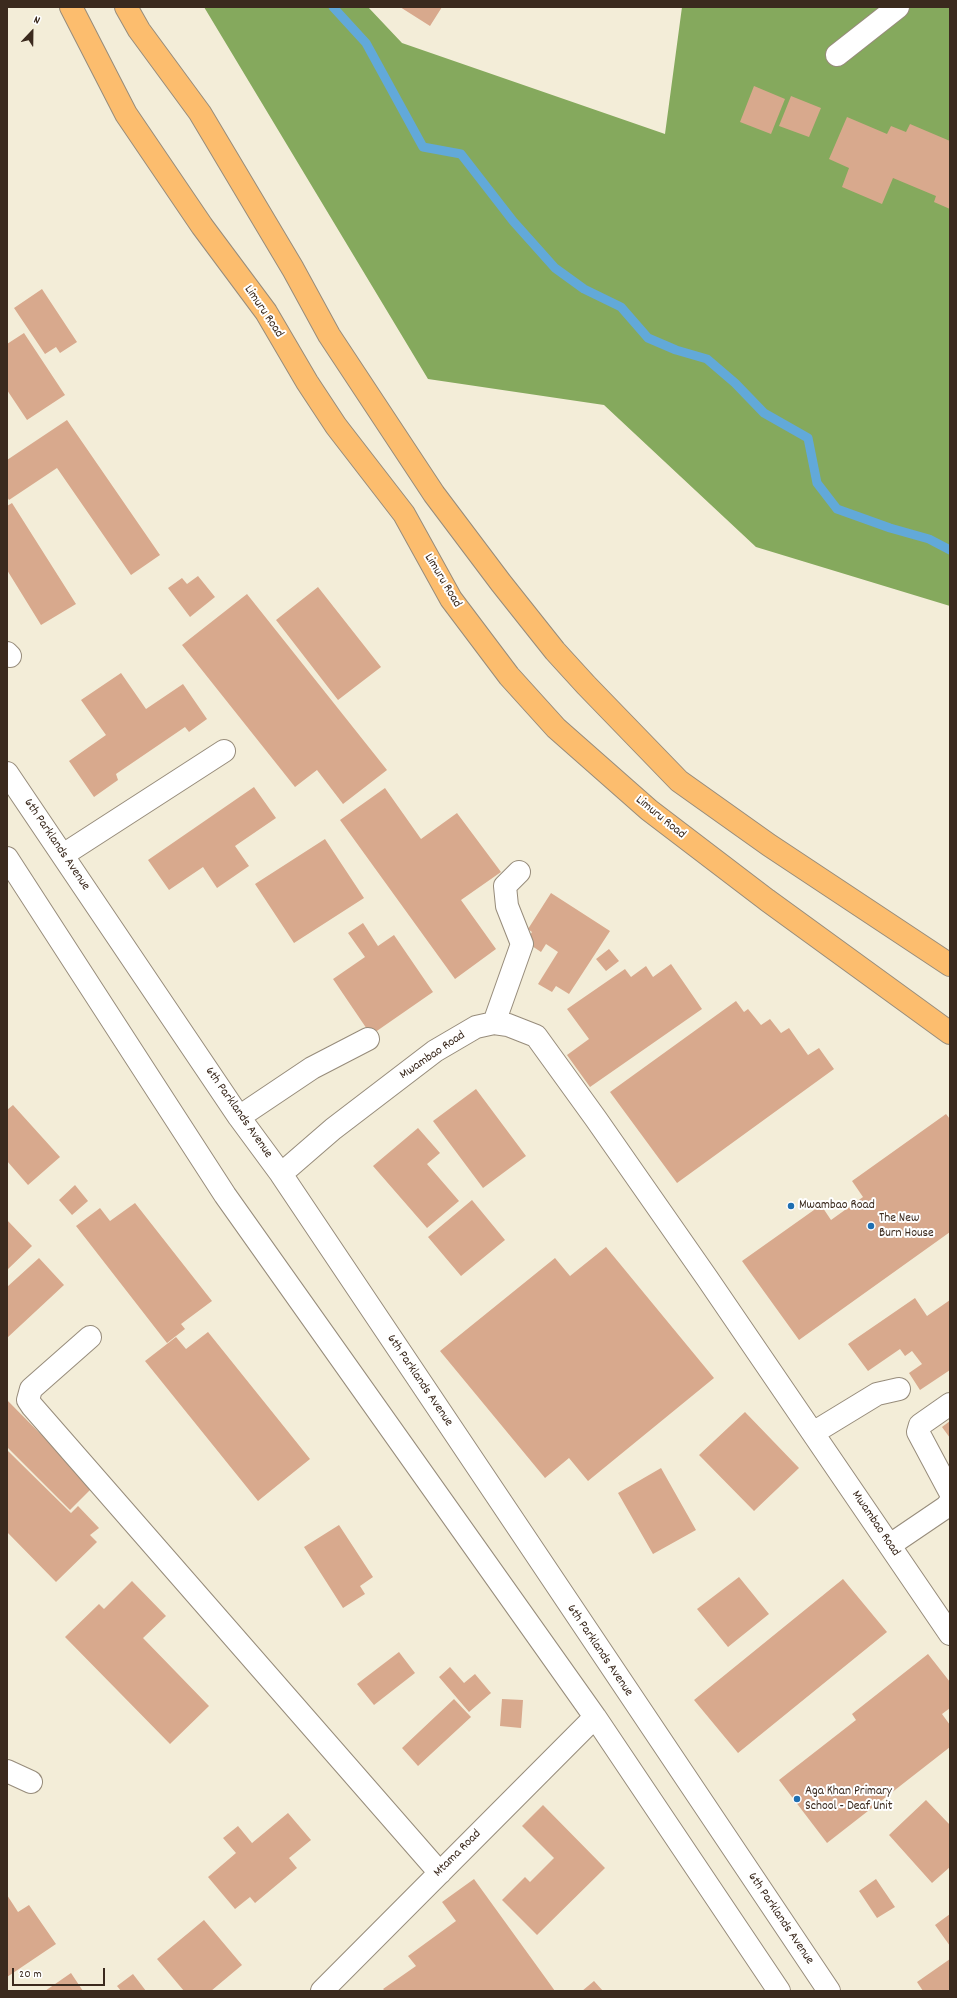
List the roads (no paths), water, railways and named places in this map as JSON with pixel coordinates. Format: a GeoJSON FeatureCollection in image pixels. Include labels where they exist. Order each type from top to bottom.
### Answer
{"type":"FeatureCollection","features":[{"type":"Feature","properties":{"kind":"main road","name":"Limuru Road"},"geometry":{"type":"LineString","coordinates":[[71,7],[126,114],[202,226],[266,312],[307,382],[336,426],[404,514],[451,599],[509,676],[556,728],[649,810],[767,900],[950,1033]]}},
{"type":"Feature","properties":{"kind":"main road"},"geometry":{"type":"LineString","coordinates":[[126,7],[139,30],[200,113],[293,269],[328,335],[434,494],[501,583],[555,651],[586,685],[679,780],[769,845],[950,965]]}},
{"type":"Feature","properties":{"kind":"street"},"geometry":{"type":"LineString","coordinates":[[837,55],[898,7]]}},
{"type":"Feature","properties":{"kind":"street"},"geometry":{"type":"LineString","coordinates":[[64,855],[224,751]]}},
{"type":"Feature","properties":{"kind":"street","name":"6th Parklands Avenue"},"geometry":{"type":"LineString","coordinates":[[7,773],[64,855],[239,1117],[281,1174],[829,1991]]}},
{"type":"Feature","properties":{"kind":"street"},"geometry":{"type":"LineString","coordinates":[[7,858],[224,1195],[595,1717],[779,1991]]}},
{"type":"Feature","properties":{"kind":"street"},"geometry":{"type":"LineString","coordinates":[[494,1022],[522,944],[506,906],[505,886],[519,872]]}},
{"type":"Feature","properties":{"kind":"street","name":"Mwambao Road"},"geometry":{"type":"LineString","coordinates":[[281,1174],[333,1129],[435,1051],[476,1027],[494,1022],[508,1025],[536,1036],[601,1125],[950,1634]]}},
{"type":"Feature","properties":{"kind":"street"},"geometry":{"type":"LineString","coordinates":[[239,1117],[312,1068],[368,1039]]}},
{"type":"Feature","properties":{"kind":"street"},"geometry":{"type":"LineString","coordinates":[[90,1337],[31,1389],[28,1400],[440,1873]]}},
{"type":"Feature","properties":{"kind":"street"},"geometry":{"type":"LineString","coordinates":[[813,1433],[877,1394],[899,1390]]}},
{"type":"Feature","properties":{"kind":"street"},"geometry":{"type":"LineString","coordinates":[[950,1404],[920,1425],[918,1432],[950,1492]]}},
{"type":"Feature","properties":{"kind":"street"},"geometry":{"type":"LineString","coordinates":[[890,1545],[946,1507],[950,1502]]}},
{"type":"Feature","properties":{"kind":"street","name":"Mtama Road"},"geometry":{"type":"LineString","coordinates":[[322,1991],[595,1717]]}},
{"type":"Feature","properties":{"kind":"street"},"geometry":{"type":"LineString","coordinates":[[7,1771],[30,1782]]}},
{"type":"Feature","properties":{"kind":"waterway"},"geometry":{"type":"LineString","coordinates":[[333,7],[366,43],[423,147],[461,154],[513,221],[555,268],[584,289],[621,307],[648,338],[676,350],[707,359],[735,383],[764,413],[808,438],[817,483],[837,509],[890,528],[929,539],[950,550]]}},
{"type":"Feature","properties":{"kind":"place","name":"Mwambao Road"},"geometry":{"type":"Point","coordinates":[791,1206]}},
{"type":"Feature","properties":{"kind":"place","name":"The New Burn House"},"geometry":{"type":"Point","coordinates":[871,1226]}},
{"type":"Feature","properties":{"kind":"place","name":"Aga Khan Primary School - Deaf Unit"},"geometry":{"type":"Point","coordinates":[797,1799]}}]}
